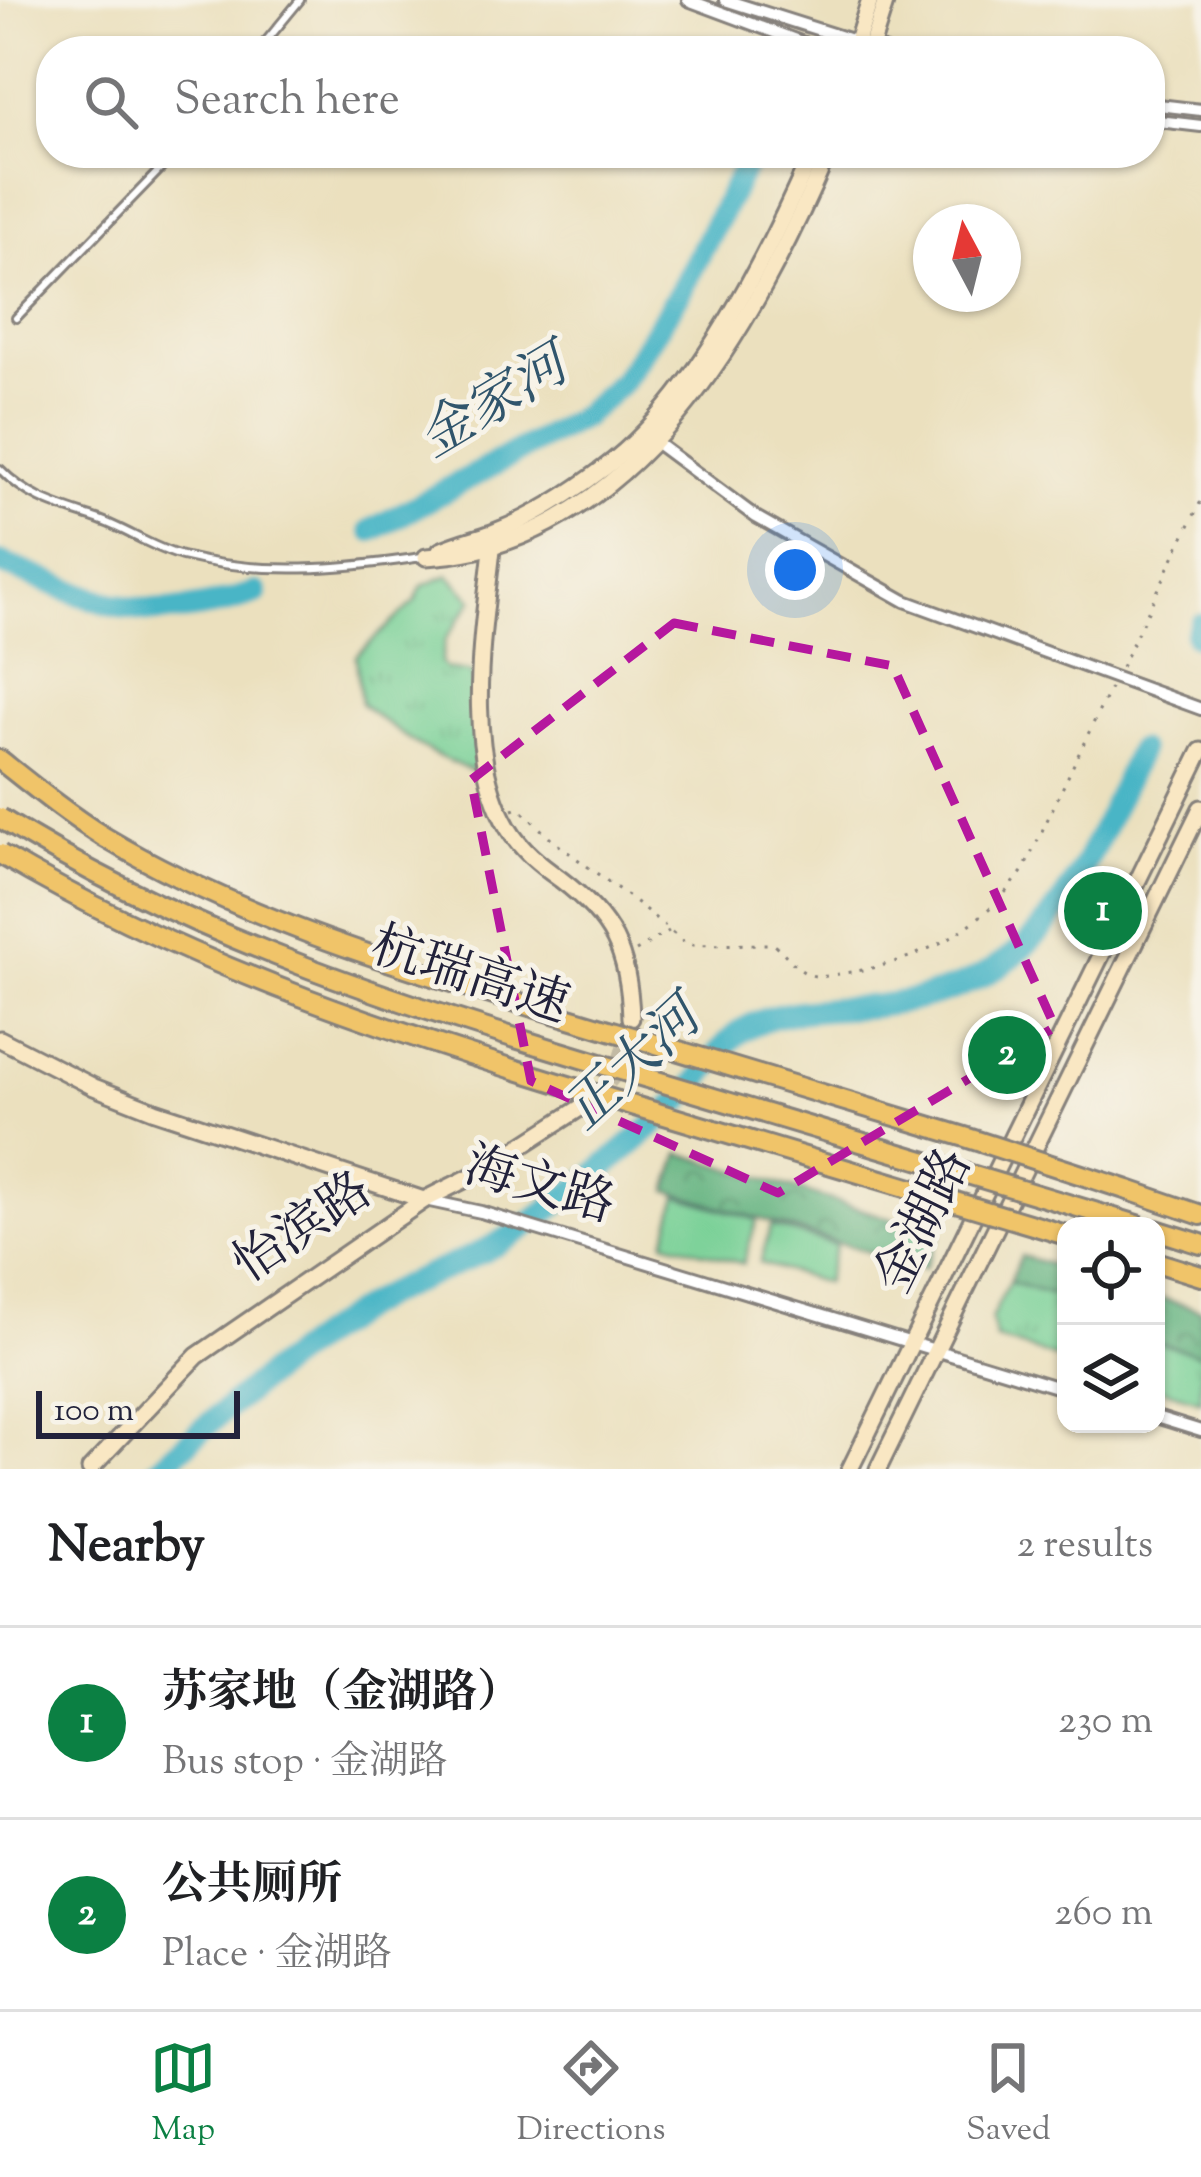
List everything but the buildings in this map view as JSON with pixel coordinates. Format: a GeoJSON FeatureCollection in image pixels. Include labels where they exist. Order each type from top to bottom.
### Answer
{"type":"FeatureCollection","features":[{"type":"Feature","properties":{"kind":"highway"},"geometry":{"type":"LineString","coordinates":[[0,760],[79,821],[188,880],[340,943],[1201,1215]]}},
{"type":"Feature","properties":{"kind":"highway","name":"杭瑞高速"},"geometry":{"type":"LineString","coordinates":[[0,818],[153,902],[328,976],[508,1036],[1111,1217]]}},
{"type":"Feature","properties":{"kind":"highway","name":"杭瑞高速"},"geometry":{"type":"LineString","coordinates":[[0,854],[181,949],[353,1017],[1057,1232]]}},
{"type":"Feature","properties":{"kind":"highway"},"geometry":{"type":"LineString","coordinates":[[1165,1233],[1201,1244]]}},
{"type":"Feature","properties":{"kind":"highway"},"geometry":{"type":"LineString","coordinates":[[1165,1265],[1201,1276]]}},
{"type":"Feature","properties":{"kind":"street"},"geometry":{"type":"LineString","coordinates":[[688,0],[785,36]]}},
{"type":"Feature","properties":{"kind":"street"},"geometry":{"type":"LineString","coordinates":[[724,0],[830,36]]}},
{"type":"Feature","properties":{"kind":"street"},"geometry":{"type":"LineString","coordinates":[[869,36],[870,0]]}},
{"type":"Feature","properties":{"kind":"street"},"geometry":{"type":"LineString","coordinates":[[873,36],[886,0]]}},
{"type":"Feature","properties":{"kind":"street"},"geometry":{"type":"LineString","coordinates":[[1165,106],[1201,110]]}},
{"type":"Feature","properties":{"kind":"street"},"geometry":{"type":"LineString","coordinates":[[1165,122],[1201,126]]}},
{"type":"Feature","properties":{"kind":"street"},"geometry":{"type":"LineString","coordinates":[[650,438],[757,266],[805,168]]}},
{"type":"Feature","properties":{"kind":"street"},"geometry":{"type":"LineString","coordinates":[[426,556],[493,540],[580,503],[617,477],[688,404],[726,347],[770,274],[821,168]]}},
{"type":"Feature","properties":{"kind":"street"},"geometry":{"type":"LineString","coordinates":[[650,438],[756,517],[905,601],[1201,709]]}},
{"type":"Feature","properties":{"kind":"street"},"geometry":{"type":"LineString","coordinates":[[493,540],[481,660],[481,713],[493,793],[518,844],[602,915],[624,958],[631,1018]]}},
{"type":"Feature","properties":{"kind":"street","name":"金湖路"},"geometry":{"type":"LineString","coordinates":[[850,1469],[1201,752]]}},
{"type":"Feature","properties":{"kind":"street","name":"金湖路"},"geometry":{"type":"LineString","coordinates":[[878,1469],[1201,808]]}},
{"type":"Feature","properties":{"kind":"street","name":"海文路"},"geometry":{"type":"LineString","coordinates":[[0,1039],[94,1087],[155,1111],[424,1200],[481,1212],[1057,1387]]}},
{"type":"Feature","properties":{"kind":"street","name":"怡滨路"},"geometry":{"type":"LineString","coordinates":[[90,1469],[196,1356],[424,1200],[484,1170],[594,1099]]}},
{"type":"Feature","properties":{"kind":"street"},"geometry":{"type":"LineString","coordinates":[[1165,1420],[1201,1431]]}},
{"type":"Feature","properties":{"kind":"lane"},"geometry":{"type":"LineString","coordinates":[[270,36],[300,0]]}},
{"type":"Feature","properties":{"kind":"lane"},"geometry":{"type":"LineString","coordinates":[[16,319],[162,168]]}},
{"type":"Feature","properties":{"kind":"lane"},"geometry":{"type":"LineString","coordinates":[[0,469],[20,490],[56,508],[99,520],[178,555],[312,571],[426,556]]}},
{"type":"Feature","properties":{"kind":"path"},"geometry":{"type":"LineString","coordinates":[[501,814],[519,808],[553,841],[687,945],[773,944],[800,970],[817,977],[875,969],[934,949],[990,911],[1024,869],[1201,501]]}},
{"type":"Feature","properties":{"kind":"path"},"geometry":{"type":"LineString","coordinates":[[624,958],[669,931]]}},
{"type":"Feature","properties":{"kind":"highlighted area"},"geometry":{"type":"Polygon","coordinates":[[[674,623],[893,666],[1055,1027],[778,1193],[531,1081],[471,780],[674,623]]]}},
{"type":"Feature","properties":{"kind":"green space"},"geometry":{"type":"Polygon","coordinates":[[[449,575],[473,600],[445,640],[441,663],[446,669],[473,673],[481,774],[418,745],[361,704],[356,656],[415,601],[422,586],[449,575]]]}},
{"type":"Feature","properties":{"kind":"green space"},"geometry":{"type":"Polygon","coordinates":[[[680,1153],[940,1234],[924,1269],[668,1191],[680,1153]]]}},
{"type":"Feature","properties":{"kind":"green space"},"geometry":{"type":"Polygon","coordinates":[[[678,1196],[757,1220],[743,1264],[665,1241],[678,1196]]]}},
{"type":"Feature","properties":{"kind":"green space"},"geometry":{"type":"Polygon","coordinates":[[[771,1226],[836,1245],[825,1283],[760,1263],[771,1226]]]}},
{"type":"Feature","properties":{"kind":"green space"},"geometry":{"type":"Polygon","coordinates":[[[1021,1256],[1057,1266],[1057,1296],[1009,1282],[1021,1256]]]}},
{"type":"Feature","properties":{"kind":"green space"},"geometry":{"type":"Polygon","coordinates":[[[1009,1282],[1057,1296],[1057,1358],[996,1339],[991,1319],[1009,1282]]]}},
{"type":"Feature","properties":{"kind":"green space"},"geometry":{"type":"Polygon","coordinates":[[[1165,1300],[1201,1310],[1201,1355],[1165,1345],[1165,1300]]]}},
{"type":"Feature","properties":{"kind":"green space"},"geometry":{"type":"Polygon","coordinates":[[[1165,1345],[1201,1355],[1201,1401],[1165,1390],[1165,1345]]]}},
{"type":"Feature","properties":{"kind":"waterway","name":"金家河"},"geometry":{"type":"LineString","coordinates":[[372,530],[584,416],[623,381],[679,294],[744,168]]}},
{"type":"Feature","properties":{"kind":"waterway","name":"金家河"},"geometry":{"type":"LineString","coordinates":[[0,563],[97,600],[152,611],[182,610],[256,593]]}},
{"type":"Feature","properties":{"kind":"waterway","name":"正大河"},"geometry":{"type":"LineString","coordinates":[[1196,635],[1201,625]]}},
{"type":"Feature","properties":{"kind":"waterway","name":"正大河"},"geometry":{"type":"LineString","coordinates":[[158,1469],[331,1328],[378,1299],[508,1238],[548,1210],[665,1115],[743,1030],[790,1013],[876,1006],[933,995],[980,977],[1017,953],[1072,887],[1139,751]]}},
{"type":"Feature","properties":{"kind":"tunnel"},"geometry":{"type":"LineString","coordinates":[[594,1099],[616,1074],[629,1028]]}},
{"type":"Feature","properties":{"kind":"place","name":"苏家地（金湖路）"},"geometry":{"type":"Point","coordinates":[1103,911]}},
{"type":"Feature","properties":{"kind":"place","name":"公共厕所"},"geometry":{"type":"Point","coordinates":[1007,1055]}}]}
